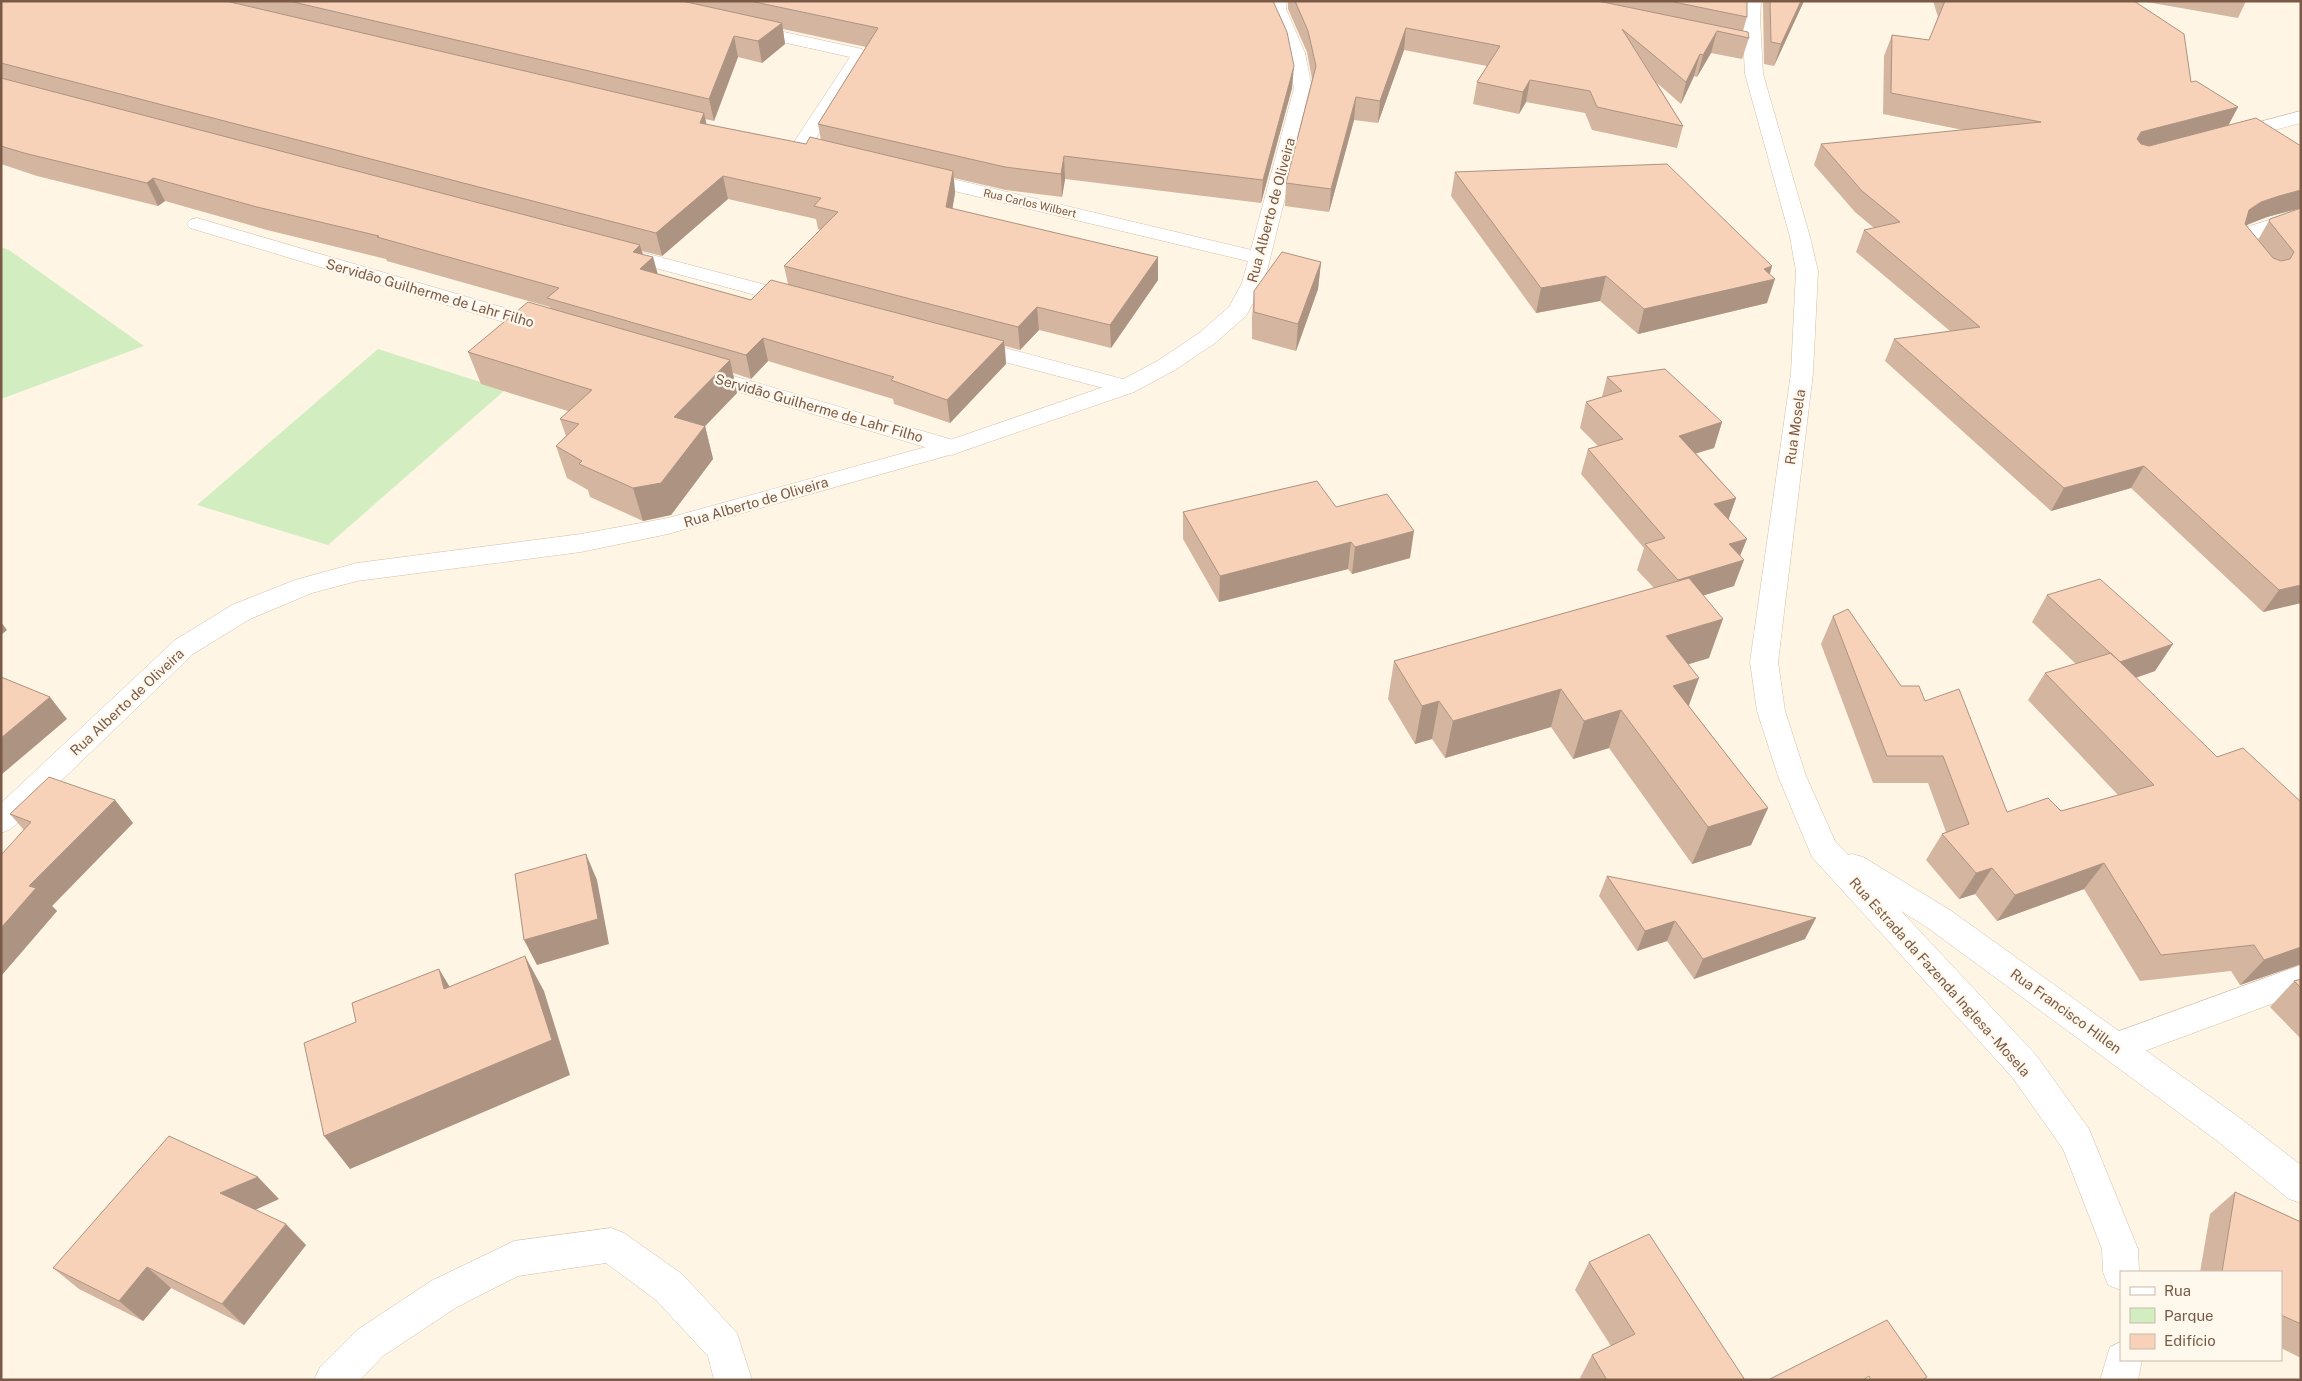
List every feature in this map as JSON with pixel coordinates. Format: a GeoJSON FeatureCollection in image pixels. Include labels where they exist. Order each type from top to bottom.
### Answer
{"type":"FeatureCollection","features":[{"type":"Feature","properties":{"kind":"street","name":"Rua Alberto de Oliveira"},"geometry":{"type":"LineString","coordinates":[[1,821],[184,647],[242,612],[304,586],[357,572],[581,543],[668,526],[952,447],[1126,387],[1167,365],[1207,338],[1238,311],[1253,282],[1303,88],[1296,53],[1277,9],[1279,1]]}},
{"type":"Feature","properties":{"kind":"street","name":"Rua Mosela"},"geometry":{"type":"LineString","coordinates":[[1754,1],[1742,46],[1754,74],[1800,237],[1807,271],[1802,373],[1764,662],[1771,711],[1792,776],[1823,848]]}},
{"type":"Feature","properties":{"kind":"street"},"geometry":{"type":"LineString","coordinates":[[734,26],[856,53],[859,57],[800,148]]}},
{"type":"Feature","properties":{"kind":"street"},"geometry":{"type":"LineString","coordinates":[[2215,139],[2301,117]]}},
{"type":"Feature","properties":{"kind":"street"},"geometry":{"type":"LineString","coordinates":[[781,144],[819,153]]}},
{"type":"Feature","properties":{"kind":"street","name":"Rua Carlos Wilbert"},"geometry":{"type":"LineString","coordinates":[[906,174],[1260,258]]}},
{"type":"Feature","properties":{"kind":"street"},"geometry":{"type":"LineString","coordinates":[[2269,275],[2244,244],[2246,236],[2257,230],[2301,216]]}},
{"type":"Feature","properties":{"kind":"street","name":"Servidão Guilherme de Lahr Filho"},"geometry":{"type":"LineString","coordinates":[[197,224],[560,332]]}},
{"type":"Feature","properties":{"kind":"street"},"geometry":{"type":"LineString","coordinates":[[597,247],[818,306]]}},
{"type":"Feature","properties":{"kind":"street"},"geometry":{"type":"LineString","coordinates":[[953,341],[1126,387]]}},
{"type":"Feature","properties":{"kind":"street","name":"Servidão Guilherme de Lahr Filho"},"geometry":{"type":"LineString","coordinates":[[675,365],[952,447]]}},
{"type":"Feature","properties":{"kind":"street","name":"Rua Francisco Hillen"},"geometry":{"type":"LineString","coordinates":[[1823,848],[1939,919],[2228,1129],[2301,1186]]}},
{"type":"Feature","properties":{"kind":"street","name":"Rua Estrada da Fazenda Inglesa - Mosela"},"geometry":{"type":"LineString","coordinates":[[1823,848],[2024,1066],[2077,1140],[2120,1249],[2121,1271]]}},
{"type":"Feature","properties":{"kind":"street"},"geometry":{"type":"LineString","coordinates":[[2115,1047],[2301,979]]}},
{"type":"Feature","properties":{"kind":"street"},"geometry":{"type":"LineString","coordinates":[[333,1380],[370,1343],[444,1294],[514,1259],[611,1245],[669,1287],[724,1346],[733,1380]]}},
{"type":"Feature","properties":{"kind":"street"},"geometry":{"type":"LineString","coordinates":[[2119,1380],[2123,1361]]}},
{"type":"Feature","properties":{"kind":"green space"},"geometry":{"type":"Polygon","coordinates":[[[1,247],[9,250],[144,346],[1,399],[1,247]]]}},
{"type":"Feature","properties":{"kind":"green space"},"geometry":{"type":"Polygon","coordinates":[[[378,349],[505,390],[328,545],[197,505],[378,349]]]}},
{"type":"Feature","properties":{"kind":"building"},"geometry":{"type":"Polygon","coordinates":[[[1,1],[226,1],[704,113],[700,123],[806,144],[810,137],[953,171],[946,207],[1158,257],[1110,325],[1037,307],[1018,327],[784,266],[838,212],[814,206],[821,198],[723,176],[656,233],[1,63],[1,1]]]}},
{"type":"Feature","properties":{"kind":"building"},"geometry":{"type":"Polygon","coordinates":[[[289,1],[682,1],[782,23],[758,41],[734,36],[709,99],[289,1]]]}},
{"type":"Feature","properties":{"kind":"building"},"geometry":{"type":"Polygon","coordinates":[[[750,1],[1273,1],[1287,32],[1294,66],[1263,180],[1064,156],[1061,174],[1005,167],[818,124],[878,28],[750,1]]]}},
{"type":"Feature","properties":{"kind":"building"},"geometry":{"type":"Polygon","coordinates":[[[1295,1],[1598,1],[1748,32],[1749,38],[1717,31],[1703,55],[1700,54],[1686,82],[1622,29],[1683,126],[1597,107],[1590,91],[1530,80],[1523,92],[1477,82],[1500,46],[1406,28],[1380,101],[1356,97],[1331,189],[1286,183],[1316,66],[1308,31],[1295,1]]]}},
{"type":"Feature","properties":{"kind":"building"},"geometry":{"type":"Polygon","coordinates":[[[1669,1],[1747,1],[1747,17],[1669,1]]]}},
{"type":"Feature","properties":{"kind":"building"},"geometry":{"type":"Polygon","coordinates":[[[1770,1],[1801,1],[1781,44],[1771,42],[1770,1]]]}},
{"type":"Feature","properties":{"kind":"building"},"geometry":{"type":"Polygon","coordinates":[[[1945,1],[2134,1],[2184,34],[2191,82],[2196,81],[2238,107],[2141,132],[2137,139],[2141,144],[2149,146],[2256,118],[2301,146],[2301,190],[2261,202],[2249,210],[2245,224],[2273,258],[2281,261],[2290,259],[2294,252],[2269,221],[2301,208],[2301,585],[2279,590],[2144,466],[2064,488],[1894,339],[1980,327],[1864,230],[1900,222],[1862,191],[1821,144],[2041,122],[1891,93],[1892,35],[1929,40],[1945,1]]]}},
{"type":"Feature","properties":{"kind":"building"},"geometry":{"type":"Polygon","coordinates":[[[1,78],[640,245],[633,252],[653,257],[640,269],[751,300],[771,280],[1004,341],[947,400],[891,380],[894,377],[763,338],[746,355],[547,298],[559,288],[377,237],[379,236],[257,207],[153,178],[147,183],[1,146],[1,78]]]}},
{"type":"Feature","properties":{"kind":"building"},"geometry":{"type":"Polygon","coordinates":[[[1667,164],[1772,266],[1764,269],[1775,279],[1644,309],[1606,276],[1541,288],[1455,172],[1667,164]]]}},
{"type":"Feature","properties":{"kind":"building"},"geometry":{"type":"Polygon","coordinates":[[[1282,252],[1321,262],[1298,324],[1254,312],[1254,291],[1282,252]]]}},
{"type":"Feature","properties":{"kind":"building"},"geometry":{"type":"Polygon","coordinates":[[[528,302],[730,360],[674,417],[705,426],[661,483],[633,488],[579,464],[582,461],[556,446],[579,424],[560,419],[592,390],[468,352],[528,302]]]}},
{"type":"Feature","properties":{"kind":"building"},"geometry":{"type":"Polygon","coordinates":[[[1665,369],[1722,422],[1679,436],[1736,498],[1714,504],[1747,539],[1729,544],[1744,560],[1678,580],[1645,544],[1665,538],[1588,449],[1623,439],[1586,402],[1622,391],[1607,377],[1665,369]]]}},
{"type":"Feature","properties":{"kind":"building"},"geometry":{"type":"Polygon","coordinates":[[[1317,481],[1336,507],[1387,494],[1414,531],[1355,547],[1351,542],[1220,576],[1183,512],[1317,481]]]}},
{"type":"Feature","properties":{"kind":"building"},"geometry":{"type":"Polygon","coordinates":[[[1689,578],[1723,619],[1666,636],[1699,678],[1673,686],[1768,808],[1708,827],[1621,710],[1584,721],[1561,689],[1453,721],[1439,701],[1422,706],[1394,661],[1689,578]]]}},
{"type":"Feature","properties":{"kind":"building"},"geometry":{"type":"Polygon","coordinates":[[[2100,579],[2173,644],[2120,662],[2047,595],[2100,579]]]}},
{"type":"Feature","properties":{"kind":"building"},"geometry":{"type":"Polygon","coordinates":[[[1848,609],[1901,686],[1919,686],[1925,701],[1959,689],[2007,812],[2048,798],[2061,811],[2154,785],[2045,673],[2111,653],[2217,757],[2243,748],[2301,802],[2301,947],[2264,960],[2254,945],[2161,955],[2104,863],[2015,895],[1992,868],[1976,873],[1942,834],[1969,824],[1943,756],[1887,756],[1833,616],[1848,609]]]}},
{"type":"Feature","properties":{"kind":"building"},"geometry":{"type":"Polygon","coordinates":[[[1,677],[50,697],[1,738],[1,677]]]}},
{"type":"Feature","properties":{"kind":"building"},"geometry":{"type":"Polygon","coordinates":[[[49,777],[115,800],[29,886],[36,888],[1,928],[1,855],[31,822],[10,814],[49,777]]]}},
{"type":"Feature","properties":{"kind":"building"},"geometry":{"type":"Polygon","coordinates":[[[586,854],[598,919],[524,940],[515,874],[586,854]]]}},
{"type":"Feature","properties":{"kind":"building"},"geometry":{"type":"Polygon","coordinates":[[[1607,876],[1816,918],[1703,959],[1675,921],[1645,931],[1607,876]]]}},
{"type":"Feature","properties":{"kind":"building"},"geometry":{"type":"Polygon","coordinates":[[[525,956],[552,1040],[324,1136],[304,1043],[356,1022],[352,1003],[439,969],[444,989],[525,956]]]}},
{"type":"Feature","properties":{"kind":"building"},"geometry":{"type":"Polygon","coordinates":[[[2301,979],[2301,988],[2294,981],[2301,979]]]}},
{"type":"Feature","properties":{"kind":"building"},"geometry":{"type":"Polygon","coordinates":[[[169,1136],[258,1177],[220,1193],[286,1224],[222,1304],[147,1267],[119,1301],[53,1268],[169,1136]]]}},
{"type":"Feature","properties":{"kind":"building"},"geometry":{"type":"Polygon","coordinates":[[[2235,1192],[2301,1222],[2301,1324],[2282,1315],[2282,1271],[2222,1271],[2235,1192]]]}},
{"type":"Feature","properties":{"kind":"building"},"geometry":{"type":"Polygon","coordinates":[[[1649,1234],[1745,1380],[1607,1380],[1592,1355],[1635,1334],[1589,1262],[1649,1234]]]}},
{"type":"Feature","properties":{"kind":"building"},"geometry":{"type":"Polygon","coordinates":[[[1887,1320],[1927,1377],[1922,1380],[1871,1380],[1869,1376],[1863,1380],[1768,1380],[1887,1320]]]}}]}
